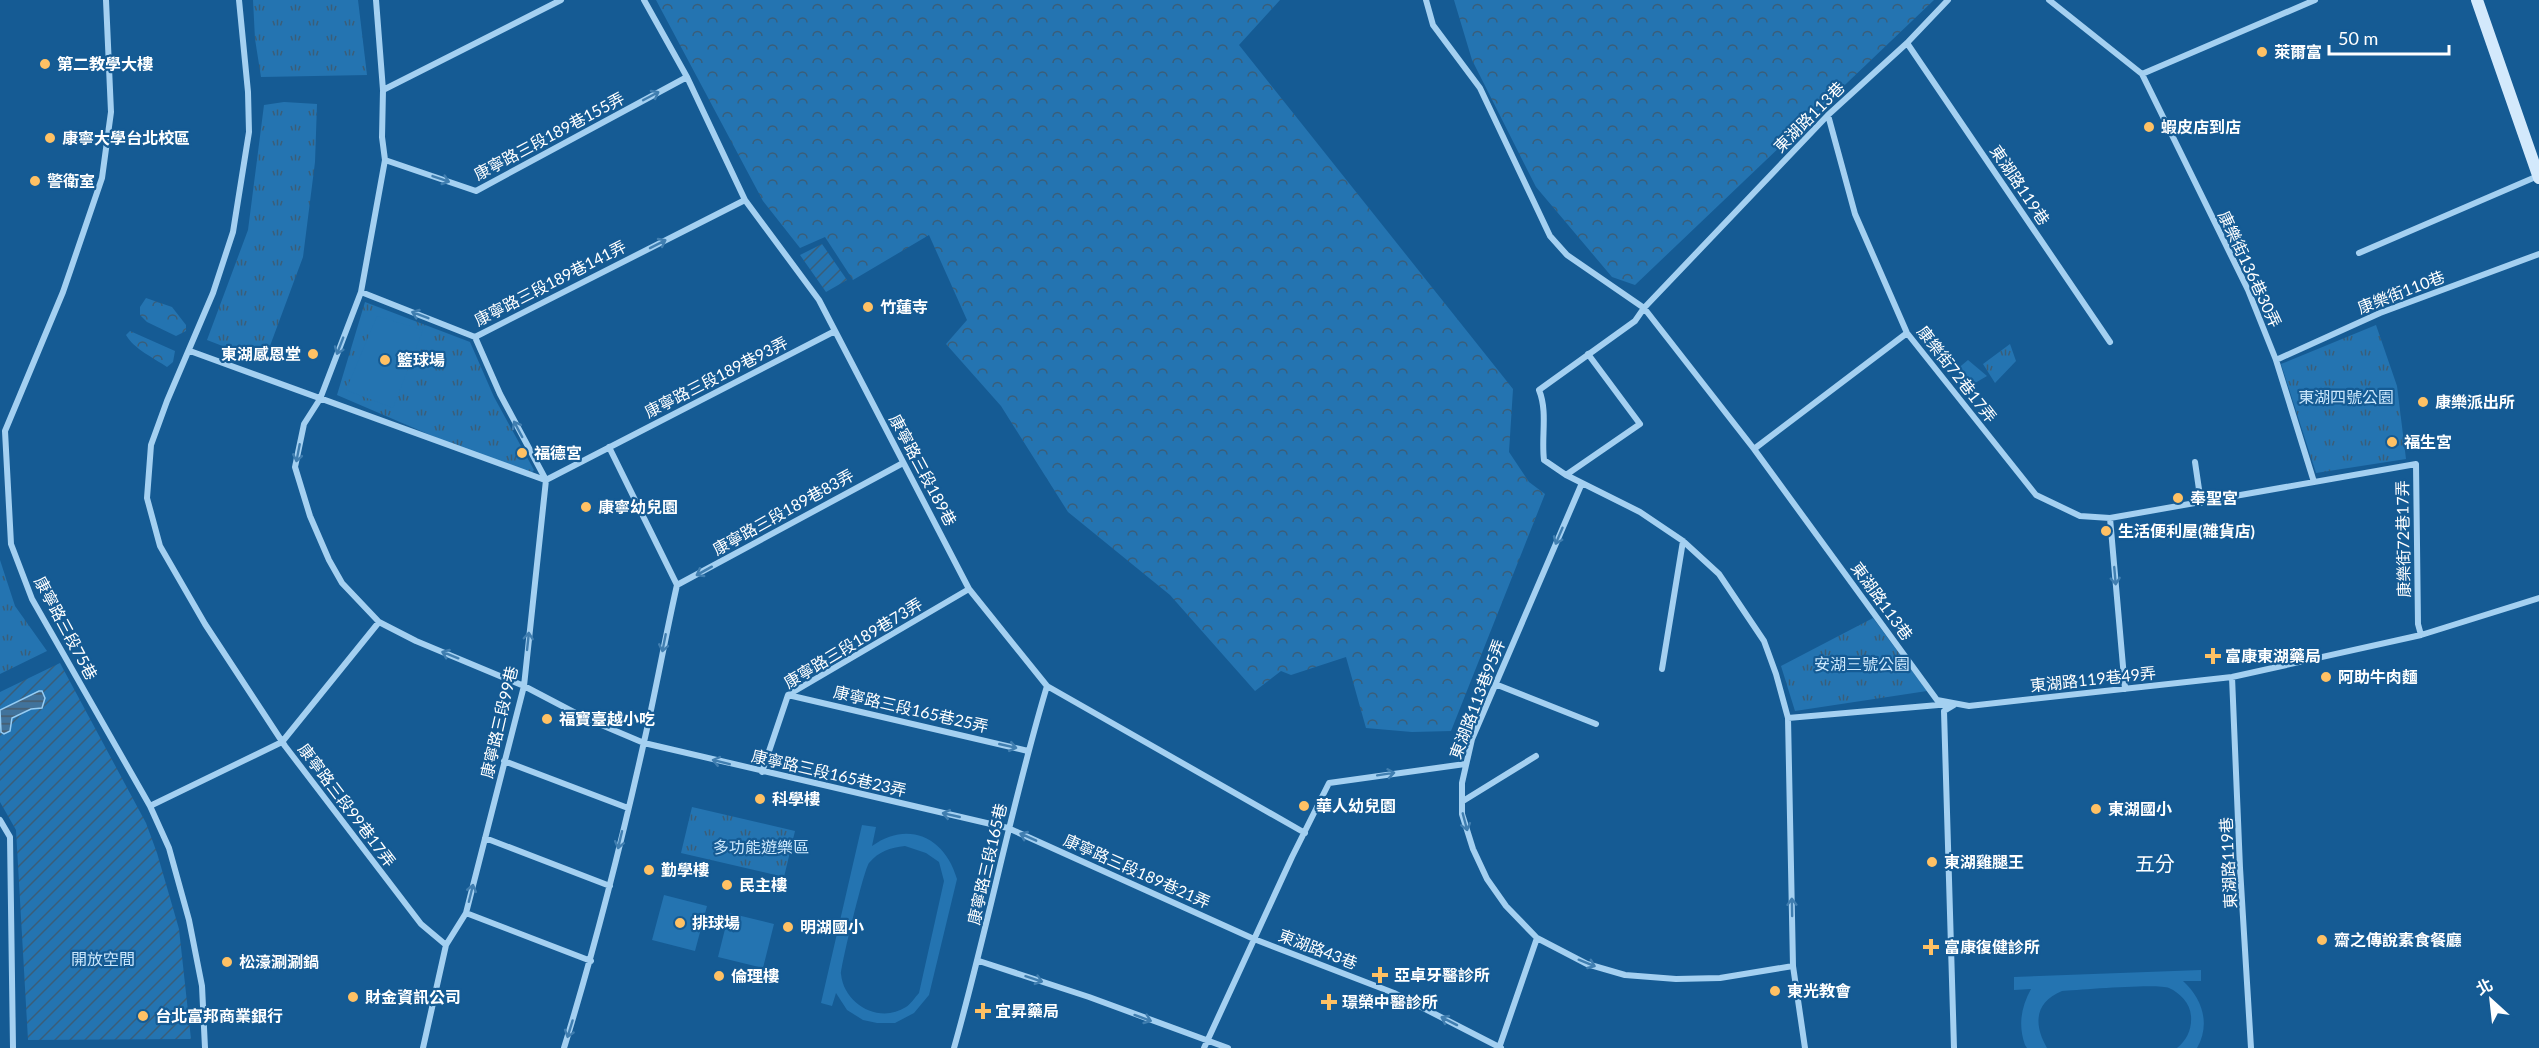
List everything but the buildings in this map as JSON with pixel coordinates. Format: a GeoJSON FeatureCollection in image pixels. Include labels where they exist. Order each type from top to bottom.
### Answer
{"type":"FeatureCollection","features":[{"type":"Feature","properties":{"kind":"street","name":"康寧路三段75巷"},"geometry":{"type":"LineString","coordinates":[[106,0],[111,112],[102,178],[63,292],[5,430],[11,544],[32,599],[150,806],[169,848],[189,920],[202,986],[205,1048]]}},
{"type":"Feature","properties":{"kind":"street"},"geometry":{"type":"LineString","coordinates":[[150,806],[282,742],[206,624],[160,546],[147,498],[151,445],[166,401],[190,351],[213,293],[233,232],[249,132],[248,92],[239,0]]}},
{"type":"Feature","properties":{"kind":"street","name":"康寧路三段165巷23弄"},"geometry":{"type":"LineString","coordinates":[[376,0],[383,90],[382,137],[385,160],[361,292],[320,399],[304,424],[295,467],[309,516],[342,583],[379,622],[416,641],[524,686],[585,718],[644,743],[1008,828]]}},
{"type":"Feature","properties":{"kind":"street"},"geometry":{"type":"LineString","coordinates":[[383,90],[561,0]]}},
{"type":"Feature","properties":{"kind":"street","name":"康寧路三段189巷"},"geometry":{"type":"LineString","coordinates":[[644,0],[687,77],[746,200],[819,300],[969,589],[1047,686],[1305,833]]}},
{"type":"Feature","properties":{"kind":"street","name":"東湖路113巷"},"geometry":{"type":"LineString","coordinates":[[1426,0],[1433,25],[1480,88],[1550,237],[1567,255],[1644,308],[1754,449],[1937,700],[1957,703]]}},
{"type":"Feature","properties":{"kind":"street","name":"東湖路113巷"},"geometry":{"type":"LineString","coordinates":[[1644,308],[1828,115],[1906,43],[1948,0]]}},
{"type":"Feature","properties":{"kind":"street"},"geometry":{"type":"LineString","coordinates":[[2049,0],[2142,74],[2314,0]]}},
{"type":"Feature","properties":{"kind":"street"},"geometry":{"type":"LineString","coordinates":[[2359,253],[2539,177],[2477,0]]}},
{"type":"Feature","properties":{"kind":"street","name":"東湖路119巷"},"geometry":{"type":"LineString","coordinates":[[1906,43],[2110,342]]}},
{"type":"Feature","properties":{"kind":"street","name":"康樂街136巷30弄"},"geometry":{"type":"LineString","coordinates":[[2142,74],[2248,290],[2276,360],[2314,482]]}},
{"type":"Feature","properties":{"kind":"street","name":"康寧路三段189巷155弄"},"geometry":{"type":"LineString","coordinates":[[385,160],[476,191],[687,77]]}},
{"type":"Feature","properties":{"kind":"street","name":"康樂街72巷17弄"},"geometry":{"type":"LineString","coordinates":[[1828,115],[1855,214],[1907,333],[2036,495],[2080,516],[2110,518],[2416,464],[2418,624],[2421,635]]}},
{"type":"Feature","properties":{"kind":"street","name":"康寧路三段189巷141弄"},"geometry":{"type":"LineString","coordinates":[[361,292],[475,337],[746,200]]}},
{"type":"Feature","properties":{"kind":"street","name":"康樂街110巷"},"geometry":{"type":"LineString","coordinates":[[2276,360],[2380,313],[2539,254]]}},
{"type":"Feature","properties":{"kind":"street"},"geometry":{"type":"LineString","coordinates":[[1644,308],[1635,321],[1539,390],[1544,402],[1542,443],[1544,460],[1566,475],[1640,512],[1683,541],[1719,574],[1764,641],[1788,718],[1793,966],[1805,1048]]}},
{"type":"Feature","properties":{"kind":"street","name":"康寧路三段189巷93弄"},"geometry":{"type":"LineString","coordinates":[[546,480],[835,331]]}},
{"type":"Feature","properties":{"kind":"street"},"geometry":{"type":"LineString","coordinates":[[1754,449],[1907,333]]}},
{"type":"Feature","properties":{"kind":"street"},"geometry":{"type":"LineString","coordinates":[[475,337],[500,394],[546,480]]}},
{"type":"Feature","properties":{"kind":"street"},"geometry":{"type":"LineString","coordinates":[[190,351],[546,480]]}},
{"type":"Feature","properties":{"kind":"street"},"geometry":{"type":"LineString","coordinates":[[1566,475],[1640,424],[1588,354]]}},
{"type":"Feature","properties":{"kind":"street"},"geometry":{"type":"LineString","coordinates":[[564,1048],[591,961],[610,886],[644,743],[677,585],[609,447]]}},
{"type":"Feature","properties":{"kind":"street"},"geometry":{"type":"LineString","coordinates":[[2195,462],[2201,503]]}},
{"type":"Feature","properties":{"kind":"street","name":"康寧路三段189巷83弄"},"geometry":{"type":"LineString","coordinates":[[677,585],[903,463]]}},
{"type":"Feature","properties":{"kind":"street","name":"康寧路三段99巷"},"geometry":{"type":"LineString","coordinates":[[423,1048],[446,945],[466,913],[524,686],[546,480]]}},
{"type":"Feature","properties":{"kind":"street","name":"東湖路113巷95弄"},"geometry":{"type":"LineString","coordinates":[[1582,483],[1472,740],[1462,783],[1464,801],[1462,814],[1473,849],[1487,879],[1506,906],[1537,938],[1587,964],[1625,975],[1676,979],[1720,978],[1793,966]]}},
{"type":"Feature","properties":{"kind":"street"},"geometry":{"type":"LineString","coordinates":[[2110,518],[2125,688]]}},
{"type":"Feature","properties":{"kind":"street"},"geometry":{"type":"LineString","coordinates":[[1662,669],[1683,541]]}},
{"type":"Feature","properties":{"kind":"street","name":"康寧路三段189巷73弄"},"geometry":{"type":"LineString","coordinates":[[762,772],[788,695],[969,589]]}},
{"type":"Feature","properties":{"kind":"street","name":"東湖路119巷49弄"},"geometry":{"type":"LineString","coordinates":[[1957,703],[1970,706],[2232,677],[2421,635],[2539,598]]}},
{"type":"Feature","properties":{"kind":"street","name":"康寧路三段99巷17弄"},"geometry":{"type":"LineString","coordinates":[[379,622],[282,742],[421,924],[446,945]]}},
{"type":"Feature","properties":{"kind":"street","name":"東湖路119巷"},"geometry":{"type":"LineString","coordinates":[[2232,677],[2251,1048]]}},
{"type":"Feature","properties":{"kind":"street"},"geometry":{"type":"LineString","coordinates":[[1495,684],[1596,724]]}},
{"type":"Feature","properties":{"kind":"street","name":"康寧路三段165巷"},"geometry":{"type":"LineString","coordinates":[[954,1048],[979,961],[1008,828],[1047,686]]}},
{"type":"Feature","properties":{"kind":"street","name":"康寧路三段165巷25弄"},"geometry":{"type":"LineString","coordinates":[[788,695],[1028,751]]}},
{"type":"Feature","properties":{"kind":"street"},"geometry":{"type":"LineString","coordinates":[[1788,718],[1957,703]]}},
{"type":"Feature","properties":{"kind":"street"},"geometry":{"type":"LineString","coordinates":[[1954,1048],[1944,711],[1957,703]]}},
{"type":"Feature","properties":{"kind":"street"},"geometry":{"type":"LineString","coordinates":[[1464,801],[1536,756]]}},
{"type":"Feature","properties":{"kind":"street"},"geometry":{"type":"LineString","coordinates":[[504,761],[628,808]]}},
{"type":"Feature","properties":{"kind":"street"},"geometry":{"type":"LineString","coordinates":[[1204,1048],[1292,857],[1329,783],[1465,764]]}},
{"type":"Feature","properties":{"kind":"street"},"geometry":{"type":"LineString","coordinates":[[0,820],[9,837],[13,1048]]}},
{"type":"Feature","properties":{"kind":"street","name":"康寧路三段189巷21弄"},"geometry":{"type":"LineString","coordinates":[[1008,828],[1254,939]]}},
{"type":"Feature","properties":{"kind":"street"},"geometry":{"type":"LineString","coordinates":[[0,837],[9,837]]}},
{"type":"Feature","properties":{"kind":"street"},"geometry":{"type":"LineString","coordinates":[[486,838],[610,886]]}},
{"type":"Feature","properties":{"kind":"street"},"geometry":{"type":"LineString","coordinates":[[466,913],[591,961]]}},
{"type":"Feature","properties":{"kind":"street"},"geometry":{"type":"LineString","coordinates":[[1500,1048],[1537,938]]}},
{"type":"Feature","properties":{"kind":"street","name":"東湖路43巷"},"geometry":{"type":"LineString","coordinates":[[1254,939],[1394,993],[1500,1048]]}},
{"type":"Feature","properties":{"kind":"street"},"geometry":{"type":"LineString","coordinates":[[979,961],[1089,997],[1228,1048]]}},
{"type":"Feature","properties":{"kind":"green space"},"geometry":{"type":"Polygon","coordinates":[[[253,0],[358,0],[367,75],[261,77],[255,39],[253,0]]]}},
{"type":"Feature","properties":{"kind":"green space"},"geometry":{"type":"Polygon","coordinates":[[[656,0],[1280,0],[1239,45],[1513,389],[1509,452],[1529,482],[1545,494],[1451,731],[1412,732],[1366,728],[1346,657],[1291,675],[1281,671],[1255,691],[1170,595],[1068,512],[1001,406],[946,344],[967,320],[929,235],[853,280],[825,237],[800,248],[763,201],[656,0]]]}},
{"type":"Feature","properties":{"kind":"green space"},"geometry":{"type":"Polygon","coordinates":[[[1454,0],[1934,0],[1635,285],[1612,277],[1536,187],[1472,60],[1454,0]]]}},
{"type":"Feature","properties":{"kind":"green space"},"geometry":{"type":"Polygon","coordinates":[[[284,102],[317,104],[315,162],[303,257],[264,362],[207,340],[248,230],[264,105],[284,102]]]}},
{"type":"Feature","properties":{"kind":"green space"},"geometry":{"type":"Polygon","coordinates":[[[822,244],[847,280],[826,292],[800,255],[822,244]]]}},
{"type":"Feature","properties":{"kind":"green space"},"geometry":{"type":"Polygon","coordinates":[[[146,298],[172,307],[186,325],[186,331],[176,336],[147,322],[140,315],[140,307],[146,298]]]}},
{"type":"Feature","properties":{"kind":"green space"},"geometry":{"type":"Polygon","coordinates":[[[365,302],[470,342],[494,397],[534,470],[528,477],[337,395],[365,302]]]}},
{"type":"Feature","properties":{"kind":"green space","name":"籃球場"},"geometry":{"type":"Polygon","coordinates":[[[377,316],[423,330],[393,408],[346,390],[377,316]]]}},
{"type":"Feature","properties":{"kind":"green space","name":"東湖四號公園"},"geometry":{"type":"Polygon","coordinates":[[[2376,325],[2397,386],[2406,459],[2316,473],[2281,364],[2376,325]]]}},
{"type":"Feature","properties":{"kind":"green space"},"geometry":{"type":"Polygon","coordinates":[[[130,331],[175,351],[173,362],[167,367],[139,349],[126,335],[130,331]]]}},
{"type":"Feature","properties":{"kind":"green space"},"geometry":{"type":"Polygon","coordinates":[[[2010,344],[2016,361],[1995,383],[1983,364],[2010,344]]]}},
{"type":"Feature","properties":{"kind":"green space"},"geometry":{"type":"Polygon","coordinates":[[[1968,360],[1987,376],[1968,387],[1956,370],[1968,360]]]}},
{"type":"Feature","properties":{"kind":"green space"},"geometry":{"type":"Polygon","coordinates":[[[0,560],[15,606],[47,651],[0,674],[0,560]]]}},
{"type":"Feature","properties":{"kind":"green space","name":"安湖三號公園"},"geometry":{"type":"Polygon","coordinates":[[[1873,618],[1927,691],[1795,711],[1781,666],[1873,618]]]}},
{"type":"Feature","properties":{"kind":"green space","name":"開放空間"},"geometry":{"type":"Polygon","coordinates":[[[60,663],[146,823],[157,853],[179,929],[191,1039],[28,1040],[16,830],[0,802],[0,692],[60,663]]]}},
{"type":"Feature","properties":{"kind":"green space","name":"多功能遊樂區"},"geometry":{"type":"Polygon","coordinates":[[[692,807],[795,831],[784,877],[681,853],[692,807]]]}},
{"type":"Feature","properties":{"kind":"green space"},"geometry":{"type":"Polygon","coordinates":[[[862,825],[876,827],[872,846],[885,838],[899,834],[924,837],[934,843],[944,852],[957,879],[929,995],[914,1013],[895,1023],[863,1020],[847,1010],[836,993],[832,1006],[821,1003],[862,825]],[[905,846],[890,849],[873,859],[866,869],[841,974],[849,995],[856,1003],[875,1012],[896,1012],[908,1006],[919,993],[944,881],[939,862],[926,853],[905,846]]]}},
{"type":"Feature","properties":{"kind":"green space","name":"排球場"},"geometry":{"type":"Polygon","coordinates":[[[664,895],[707,906],[695,951],[652,940],[664,895]]]}},
{"type":"Feature","properties":{"kind":"green space","name":"排球場"},"geometry":{"type":"Polygon","coordinates":[[[729,913],[774,924],[763,968],[718,957],[729,913]]]}},
{"type":"Feature","properties":{"kind":"green space"},"geometry":{"type":"Polygon","coordinates":[[[2201,970],[2201,981],[2183,981],[2195,995],[2204,1021],[2197,1048],[2177,1048],[2186,1038],[2191,1025],[2189,1007],[2184,999],[2169,988],[2150,986],[2062,991],[2046,1001],[2039,1015],[2040,1031],[2047,1048],[2027,1048],[2025,1045],[2022,1016],[2031,989],[2014,990],[2014,977],[2201,970]]]}},
{"type":"Feature","properties":{"kind":"shaded area"},"geometry":{"type":"Polygon","coordinates":[[[42,691],[45,698],[42,708],[31,709],[12,718],[10,731],[4,734],[1,732],[0,710],[42,691]]]}},
{"type":"Feature","properties":{"kind":"place","name":"萊爾富"},"geometry":{"type":"Point","coordinates":[2262,52]}},
{"type":"Feature","properties":{"kind":"place","name":"第二教學大樓"},"geometry":{"type":"Point","coordinates":[45,64]}},
{"type":"Feature","properties":{"kind":"place","name":"蝦皮店到店"},"geometry":{"type":"Point","coordinates":[2149,127]}},
{"type":"Feature","properties":{"kind":"place","name":"康寧大學台北校區"},"geometry":{"type":"Point","coordinates":[50,138]}},
{"type":"Feature","properties":{"kind":"place","name":"警衛室"},"geometry":{"type":"Point","coordinates":[35,181]}},
{"type":"Feature","properties":{"kind":"place","name":"竹蓮寺"},"geometry":{"type":"Point","coordinates":[868,307]}},
{"type":"Feature","properties":{"kind":"place","name":"東湖感恩堂"},"geometry":{"type":"Point","coordinates":[313,354]}},
{"type":"Feature","properties":{"kind":"place","name":"籃球場"},"geometry":{"type":"Point","coordinates":[385,360]}},
{"type":"Feature","properties":{"kind":"place","name":"康樂派出所"},"geometry":{"type":"Point","coordinates":[2423,402]}},
{"type":"Feature","properties":{"kind":"place","name":"福生宮"},"geometry":{"type":"Point","coordinates":[2392,442]}},
{"type":"Feature","properties":{"kind":"place","name":"福德宮"},"geometry":{"type":"Point","coordinates":[522,453]}},
{"type":"Feature","properties":{"kind":"place","name":"奉聖宮"},"geometry":{"type":"Point","coordinates":[2178,498]}},
{"type":"Feature","properties":{"kind":"place","name":"康寧幼兒園"},"geometry":{"type":"Point","coordinates":[586,507]}},
{"type":"Feature","properties":{"kind":"place","name":"生活便利屋(雜貨店)"},"geometry":{"type":"Point","coordinates":[2106,531]}},
{"type":"Feature","properties":{"kind":"place","name":"富康東湖藥局"},"geometry":{"type":"Point","coordinates":[2213,656]}},
{"type":"Feature","properties":{"kind":"place","name":"阿助牛肉麵"},"geometry":{"type":"Point","coordinates":[2326,677]}},
{"type":"Feature","properties":{"kind":"place","name":"福寶臺越小吃"},"geometry":{"type":"Point","coordinates":[547,719]}},
{"type":"Feature","properties":{"kind":"place","name":"科學樓"},"geometry":{"type":"Point","coordinates":[760,799]}},
{"type":"Feature","properties":{"kind":"place","name":"華人幼兒園"},"geometry":{"type":"Point","coordinates":[1304,806]}},
{"type":"Feature","properties":{"kind":"place","name":"東湖國小"},"geometry":{"type":"Point","coordinates":[2096,809]}},
{"type":"Feature","properties":{"kind":"place","name":"東湖雞腿王"},"geometry":{"type":"Point","coordinates":[1932,862]}},
{"type":"Feature","properties":{"kind":"place","name":"勤學樓"},"geometry":{"type":"Point","coordinates":[649,870]}},
{"type":"Feature","properties":{"kind":"place","name":"民主樓"},"geometry":{"type":"Point","coordinates":[727,885]}},
{"type":"Feature","properties":{"kind":"place","name":"排球場"},"geometry":{"type":"Point","coordinates":[680,923]}},
{"type":"Feature","properties":{"kind":"place","name":"明湖國小"},"geometry":{"type":"Point","coordinates":[788,927]}},
{"type":"Feature","properties":{"kind":"place","name":"齋之傳說素食餐廳"},"geometry":{"type":"Point","coordinates":[2322,940]}},
{"type":"Feature","properties":{"kind":"place","name":"富康復健診所"},"geometry":{"type":"Point","coordinates":[1931,947]}},
{"type":"Feature","properties":{"kind":"place","name":"松濠涮涮鍋"},"geometry":{"type":"Point","coordinates":[227,962]}},
{"type":"Feature","properties":{"kind":"place","name":"亞卓牙醫診所"},"geometry":{"type":"Point","coordinates":[1380,975]}},
{"type":"Feature","properties":{"kind":"place","name":"倫理樓"},"geometry":{"type":"Point","coordinates":[719,976]}},
{"type":"Feature","properties":{"kind":"place","name":"東光教會"},"geometry":{"type":"Point","coordinates":[1775,991]}},
{"type":"Feature","properties":{"kind":"place","name":"財金資訊公司"},"geometry":{"type":"Point","coordinates":[353,997]}},
{"type":"Feature","properties":{"kind":"place","name":"璟榮中醫診所"},"geometry":{"type":"Point","coordinates":[1329,1002]}},
{"type":"Feature","properties":{"kind":"place","name":"宜昇藥局"},"geometry":{"type":"Point","coordinates":[983,1011]}},
{"type":"Feature","properties":{"kind":"place","name":"台北富邦商業銀行"},"geometry":{"type":"Point","coordinates":[143,1016]}},
{"type":"Feature","properties":{"kind":"district","name":"五分"},"geometry":{"type":"Point","coordinates":[2155,864]}}]}
